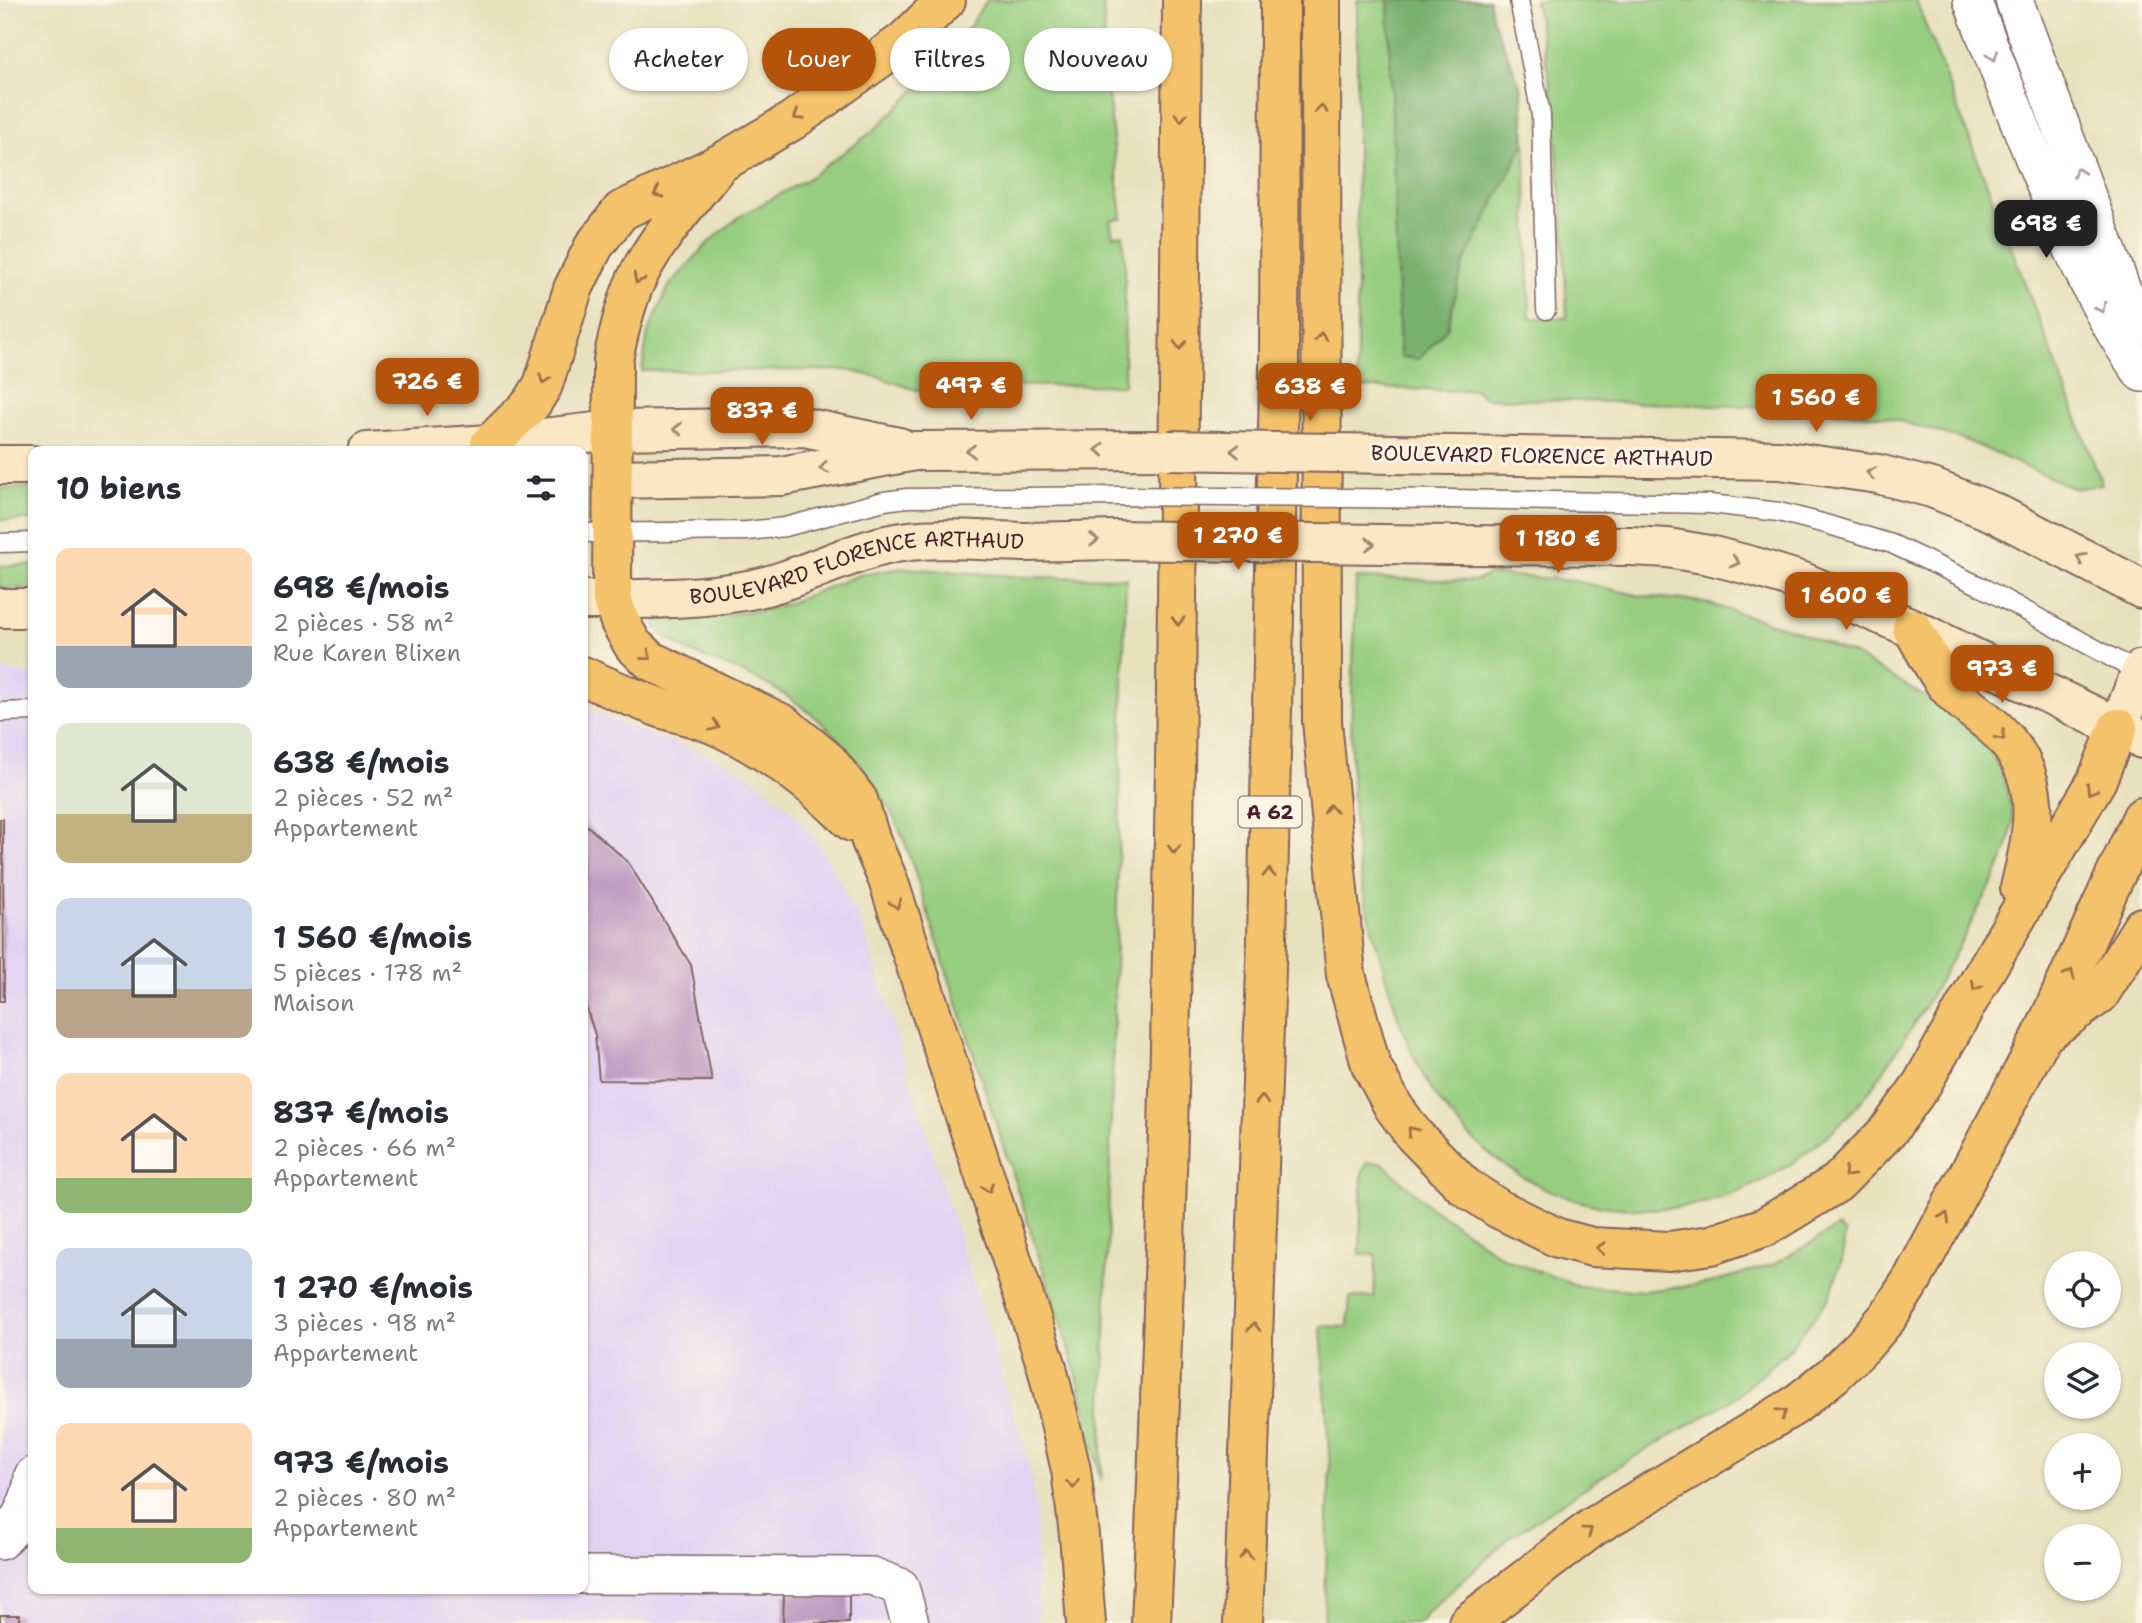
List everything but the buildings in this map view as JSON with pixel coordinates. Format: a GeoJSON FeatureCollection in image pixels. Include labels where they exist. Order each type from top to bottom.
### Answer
{"type":"FeatureCollection","features":[{"type":"Feature","properties":{"kind":"highway"},"geometry":{"type":"LineString","coordinates":[[490,444],[532,402],[543,385],[573,289],[594,246],[621,211],[719,164],[792,121],[904,41],[946,0]]}},
{"type":"Feature","properties":{"kind":"highway"},"geometry":{"type":"LineString","coordinates":[[1151,1623],[1168,1210],[1178,610],[1182,0]]}},
{"type":"Feature","properties":{"kind":"highway","name":"A 62"},"geometry":{"type":"LineString","coordinates":[[1243,1623],[1268,912],[1279,397],[1279,0]]}},
{"type":"Feature","properties":{"kind":"highway"},"geometry":{"type":"LineString","coordinates":[[1321,0],[1322,721],[1346,975],[1371,1065],[1400,1116],[1430,1152],[1464,1186],[1499,1209],[1558,1238],[1592,1247],[1669,1251],[1711,1245],[1765,1227],[1837,1183],[1889,1130],[1922,1084],[2097,780],[2130,734]]}},
{"type":"Feature","properties":{"kind":"highway"},"geometry":{"type":"LineString","coordinates":[[719,164],[661,239],[634,285],[613,360],[613,479],[597,533],[597,600],[632,645],[650,661],[783,724],[828,761],[858,800],[871,841],[888,880],[1047,1367],[1071,1470],[1086,1623]]}},
{"type":"Feature","properties":{"kind":"highway"},"geometry":{"type":"LineString","coordinates":[[1912,628],[1949,688],[2000,732],[2019,760],[2029,783],[2034,809],[2031,840],[2011,927]]}},
{"type":"Feature","properties":{"kind":"highway"},"geometry":{"type":"LineString","coordinates":[[588,678],[714,725],[772,756],[821,792],[871,841]]}},
{"type":"Feature","properties":{"kind":"highway"},"geometry":{"type":"LineString","coordinates":[[1468,1623],[1593,1527],[1794,1406],[1833,1375],[1887,1318],[1913,1278],[2042,1036],[2142,817]]}},
{"type":"Feature","properties":{"kind":"highway"},"geometry":{"type":"LineString","coordinates":[[2042,1036],[2099,995],[2142,927]]}},
{"type":"Feature","properties":{"kind":"main road","name":"BOULEVARD FLORENCE ARTHAUD"},"geometry":{"type":"LineString","coordinates":[[459,446],[613,430],[804,426],[915,451]]}},
{"type":"Feature","properties":{"kind":"main road","name":"BOULEVARD FLORENCE ARTHAUD"},"geometry":{"type":"LineString","coordinates":[[613,479],[782,476],[915,451],[1026,452],[1111,449],[1780,460],[1878,474],[1932,488],[1995,513],[2142,589]]}},
{"type":"Feature","properties":{"kind":"main road"},"geometry":{"type":"LineString","coordinates":[[0,465],[28,465]]}},
{"type":"Feature","properties":{"kind":"main road","name":"BOULEVARD FLORENCE ARTHAUD"},"geometry":{"type":"LineString","coordinates":[[597,600],[709,596],[746,590],[789,580],[849,556],[909,542],[1115,540],[1668,548],[1709,555],[1803,582],[1912,628],[2130,734]]}},
{"type":"Feature","properties":{"kind":"main road"},"geometry":{"type":"LineString","coordinates":[[0,608],[28,608]]}},
{"type":"Feature","properties":{"kind":"main road"},"geometry":{"type":"LineString","coordinates":[[2130,734],[2141,672]]}},
{"type":"Feature","properties":{"kind":"street"},"geometry":{"type":"LineString","coordinates":[[1972,0],[2013,111],[2079,264],[2120,344],[2142,373]]}},
{"type":"Feature","properties":{"kind":"street"},"geometry":{"type":"LineString","coordinates":[[2014,0],[2122,290],[2142,325]]}},
{"type":"Feature","properties":{"kind":"street"},"geometry":{"type":"LineString","coordinates":[[14,1540],[28,1501]]}},
{"type":"Feature","properties":{"kind":"street"},"geometry":{"type":"LineString","coordinates":[[588,1575],[872,1576],[900,1587],[910,1623]]}},
{"type":"Feature","properties":{"kind":"lane"},"geometry":{"type":"LineString","coordinates":[[1519,0],[1541,115],[1546,310]]}},
{"type":"Feature","properties":{"kind":"lane"},"geometry":{"type":"LineString","coordinates":[[597,533],[747,531],[785,527],[884,501],[938,497],[1450,499],[1710,504],[1779,512],[1892,544],[1978,585],[2141,672]]}},
{"type":"Feature","properties":{"kind":"lane"},"geometry":{"type":"LineString","coordinates":[[0,543],[28,542]]}},
{"type":"Feature","properties":{"kind":"lane"},"geometry":{"type":"LineString","coordinates":[[0,712],[28,711]]}},
{"type":"Feature","properties":{"kind":"shaded area"},"geometry":{"type":"Polygon","coordinates":[[[0,669],[28,674],[28,1594],[588,1594],[588,709],[621,724],[725,761],[756,780],[788,807],[820,846],[861,922],[1028,1460],[1036,1507],[1038,1623],[0,1623],[0,669]]]}},
{"type":"Feature","properties":{"kind":"green space"},"geometry":{"type":"Polygon","coordinates":[[[987,0],[1103,0],[1104,28],[1024,28],[1024,91],[1108,91],[1122,218],[1110,220],[1113,235],[1123,234],[1125,268],[1124,385],[1000,386],[999,393],[950,394],[913,389],[846,370],[642,371],[648,333],[669,286],[708,243],[739,217],[807,179],[873,131],[915,91],[1010,91],[1010,28],[968,28],[987,0]]]}},
{"type":"Feature","properties":{"kind":"green space"},"geometry":{"type":"Polygon","coordinates":[[[1357,0],[1388,0],[1400,357],[1447,328],[1463,265],[1525,141],[1530,318],[1567,318],[1562,203],[1550,82],[1535,0],[1916,0],[2102,484],[2076,489],[1965,440],[1886,417],[1804,408],[1485,398],[1474,389],[1453,391],[1357,387],[1357,0]]]}},
{"type":"Feature","properties":{"kind":"green space"},"geometry":{"type":"Polygon","coordinates":[[[1388,0],[1489,0],[1492,18],[1522,90],[1525,141],[1463,265],[1447,328],[1419,359],[1400,357],[1388,0]]]}},
{"type":"Feature","properties":{"kind":"green space"},"geometry":{"type":"Polygon","coordinates":[[[28,487],[28,520],[0,520],[0,489],[28,487]]]}},
{"type":"Feature","properties":{"kind":"green space"},"geometry":{"type":"Polygon","coordinates":[[[28,565],[28,588],[0,588],[0,566],[28,565]]]}},
{"type":"Feature","properties":{"kind":"green space"},"geometry":{"type":"Polygon","coordinates":[[[904,568],[1025,577],[1126,578],[1101,1481],[1076,1371],[904,839],[891,813],[877,788],[842,743],[800,705],[750,676],[688,651],[656,628],[658,619],[701,618],[762,610],[784,605],[859,575],[904,568]]]}},
{"type":"Feature","properties":{"kind":"green space"},"geometry":{"type":"Polygon","coordinates":[[[1489,574],[1575,581],[1641,596],[1703,602],[1794,630],[1856,656],[1942,707],[1985,745],[2002,773],[2013,823],[2005,856],[1949,965],[1897,1050],[1858,1105],[1813,1148],[1762,1181],[1734,1193],[1676,1208],[1619,1208],[1578,1201],[1533,1183],[1493,1156],[1458,1124],[1429,1085],[1409,1045],[1372,928],[1357,851],[1351,749],[1356,578],[1476,581],[1489,574]]]}},
{"type":"Feature","properties":{"kind":"green space"},"geometry":{"type":"Polygon","coordinates":[[[1367,1162],[1382,1163],[1429,1206],[1505,1259],[1579,1286],[1644,1291],[1710,1283],[1774,1264],[1838,1227],[1845,1233],[1842,1259],[1830,1296],[1789,1350],[1732,1400],[1617,1467],[1510,1537],[1427,1613],[1420,1623],[1324,1623],[1330,1467],[1321,1326],[1348,1327],[1350,1297],[1374,1297],[1376,1255],[1360,1254],[1362,1174],[1367,1162]]]}}]}
